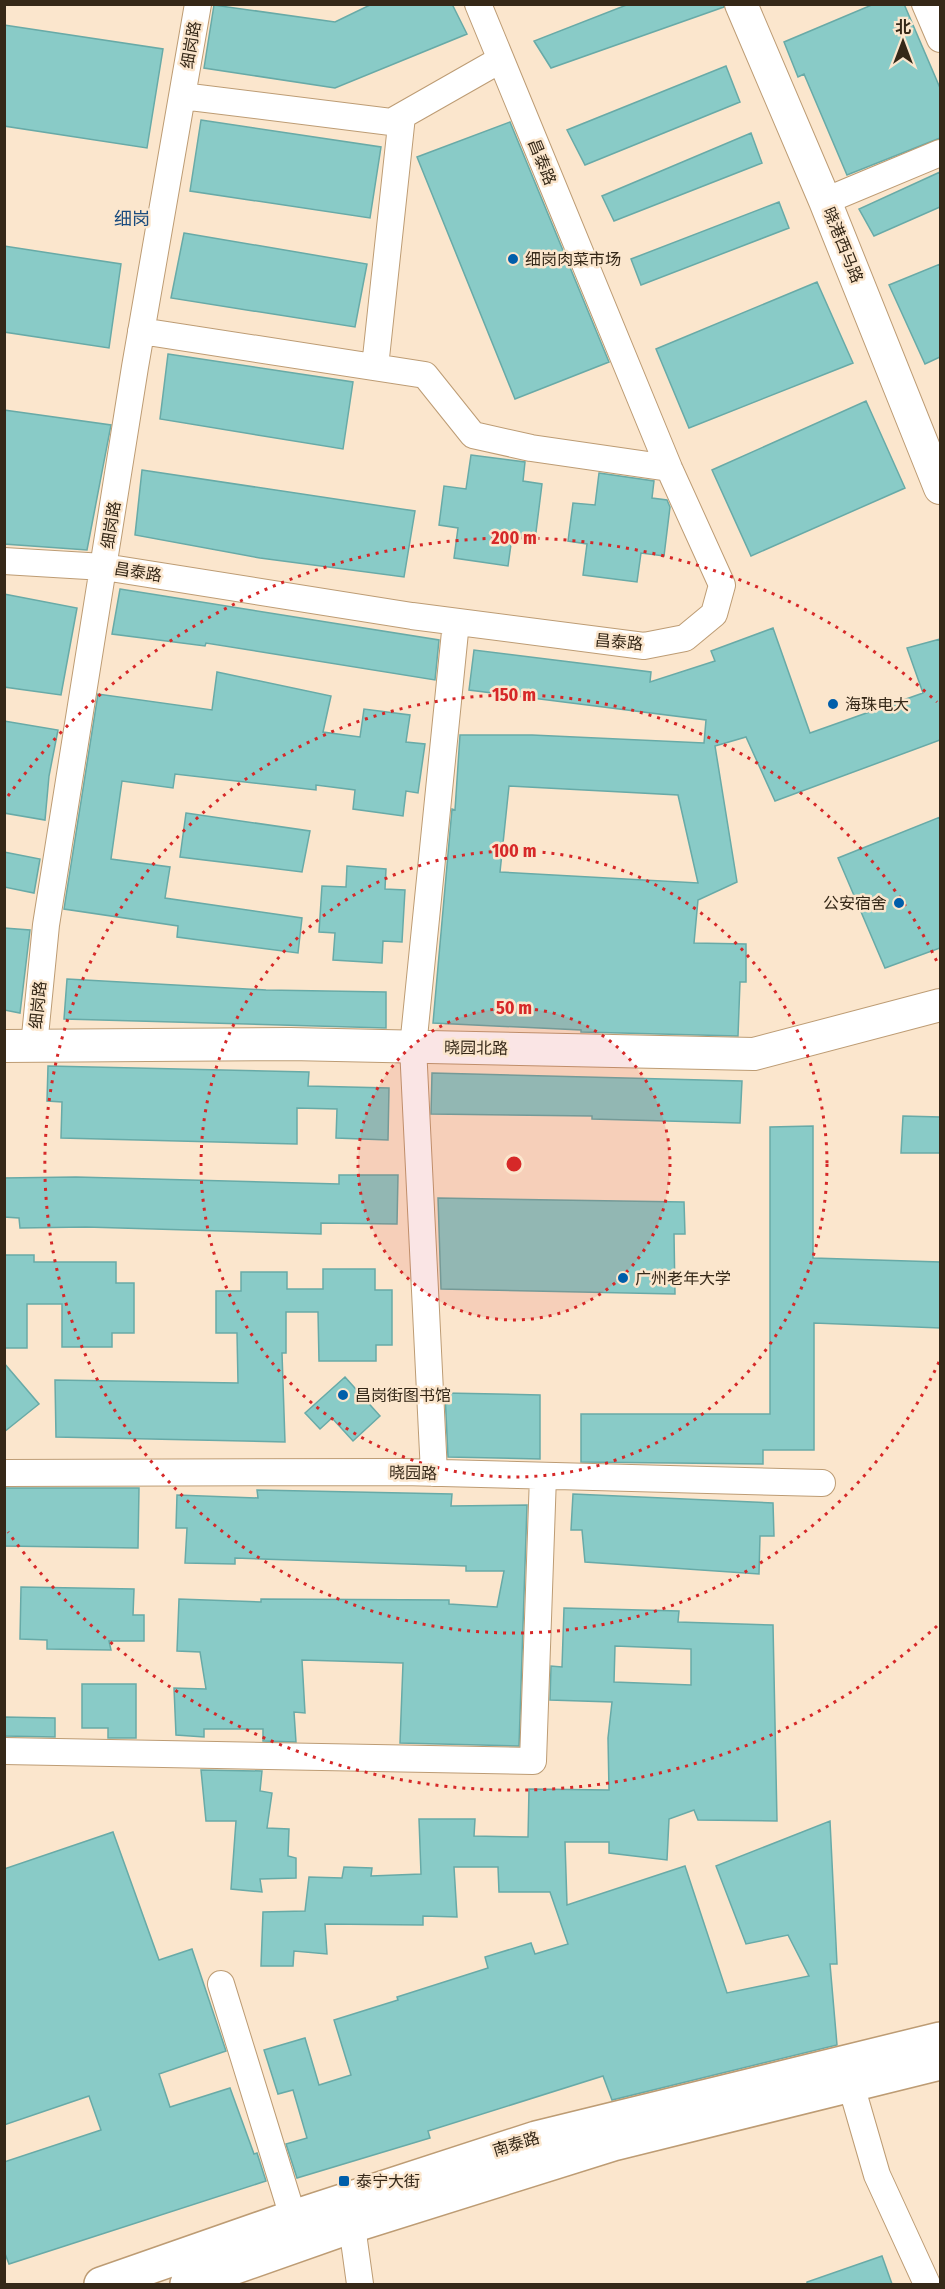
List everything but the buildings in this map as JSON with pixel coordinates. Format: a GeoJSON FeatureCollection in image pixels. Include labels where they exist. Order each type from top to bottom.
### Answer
{"type":"FeatureCollection","features":[{"type":"Feature","properties":{"kind":"main road","name":"南泰路"},"geometry":{"type":"LineString","coordinates":[[187,2284],[352,2226],[847,2073],[940,2039]]}},
{"type":"Feature","properties":{"kind":"main road","name":"南泰路"},"geometry":{"type":"LineString","coordinates":[[101,2284],[293,2217],[536,2138],[847,2073],[940,2063]]}},
{"type":"Feature","properties":{"kind":"street","name":"细岗路"},"geometry":{"type":"LineString","coordinates":[[19,1046],[46,925],[141,331],[198,4]]}},
{"type":"Feature","properties":{"kind":"street","name":"昌泰路"},"geometry":{"type":"LineString","coordinates":[[4,561],[105,567],[456,622],[644,646],[685,638],[714,614],[722,585],[669,468],[478,4]]}},
{"type":"Feature","properties":{"kind":"street","name":"晓港西马路"},"geometry":{"type":"LineString","coordinates":[[741,4],[825,201],[940,488]]}},
{"type":"Feature","properties":{"kind":"street"},"geometry":{"type":"LineString","coordinates":[[925,4],[940,39]]}},
{"type":"Feature","properties":{"kind":"street"},"geometry":{"type":"LineString","coordinates":[[182,96],[391,122],[500,60]]}},
{"type":"Feature","properties":{"kind":"street"},"geometry":{"type":"LineString","coordinates":[[375,368],[402,116]]}},
{"type":"Feature","properties":{"kind":"street"},"geometry":{"type":"LineString","coordinates":[[825,201],[940,153]]}},
{"type":"Feature","properties":{"kind":"street"},"geometry":{"type":"LineString","coordinates":[[141,331],[425,375],[472,435],[531,448],[669,468]]}},
{"type":"Feature","properties":{"kind":"street"},"geometry":{"type":"LineString","coordinates":[[434,1473],[413,1047],[456,622]]}},
{"type":"Feature","properties":{"kind":"street","name":"晓园北路"},"geometry":{"type":"LineString","coordinates":[[19,1046],[290,1044],[754,1054],[940,1005]]}},
{"type":"Feature","properties":{"kind":"street","name":"晓园路"},"geometry":{"type":"LineString","coordinates":[[4,1473],[434,1473],[822,1483]]}},
{"type":"Feature","properties":{"kind":"street"},"geometry":{"type":"LineString","coordinates":[[4,1751],[533,1761],[543,1476]]}},
{"type":"Feature","properties":{"kind":"street"},"geometry":{"type":"LineString","coordinates":[[220,1984],[293,2217]]}},
{"type":"Feature","properties":{"kind":"street"},"geometry":{"type":"LineString","coordinates":[[847,2073],[877,2175],[927,2284]]}},
{"type":"Feature","properties":{"kind":"street"},"geometry":{"type":"LineString","coordinates":[[352,2226],[360,2284]]}},
{"type":"Feature","properties":{"kind":"place","name":"细岗肉菜市场"},"geometry":{"type":"Point","coordinates":[513,259]}},
{"type":"Feature","properties":{"kind":"place","name":"海珠电大"},"geometry":{"type":"Point","coordinates":[833,704]}},
{"type":"Feature","properties":{"kind":"place","name":"公安宿舍"},"geometry":{"type":"Point","coordinates":[899,903]}},
{"type":"Feature","properties":{"kind":"place","name":"广州老年大学"},"geometry":{"type":"Point","coordinates":[623,1278]}},
{"type":"Feature","properties":{"kind":"place","name":"昌岗街图书馆"},"geometry":{"type":"Point","coordinates":[343,1395]}},
{"type":"Feature","properties":{"kind":"place","name":"泰宁大街"},"geometry":{"type":"Point","coordinates":[344,2181]}},
{"type":"Feature","properties":{"kind":"district","name":"细岗"},"geometry":{"type":"Point","coordinates":[132,219]}}]}
